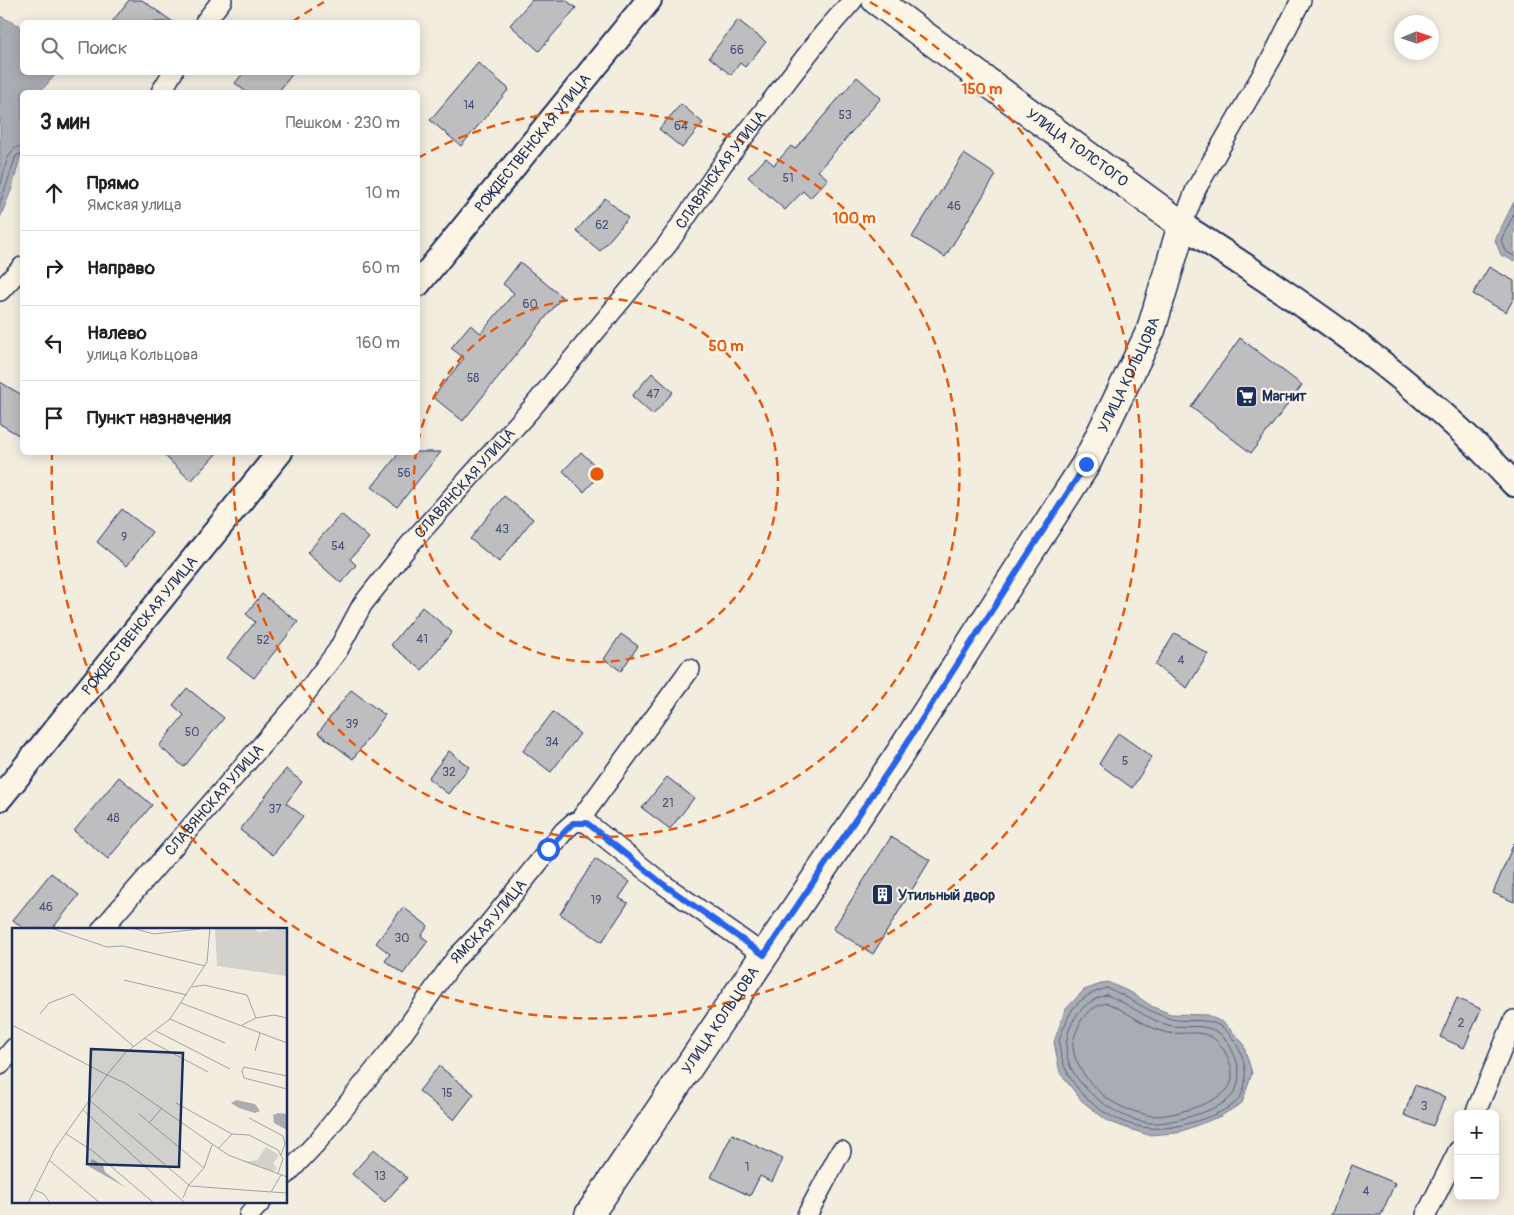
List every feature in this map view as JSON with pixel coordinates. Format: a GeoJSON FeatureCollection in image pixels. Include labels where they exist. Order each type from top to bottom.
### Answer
{"type":"FeatureCollection","features":[{"type":"Feature","properties":{"kind":"main road","name":"УЛИЦА ТОЛСТОГО"},"geometry":{"type":"LineString","coordinates":[[876,0],[1182,225]]}},
{"type":"Feature","properties":{"kind":"main road","name":"УЛИЦА КОЛЬЦОВА"},"geometry":{"type":"LineString","coordinates":[[589,1215],[899,755],[1086,464],[1151,330],[1182,225]]}},
{"type":"Feature","properties":{"kind":"street"},"geometry":{"type":"LineString","coordinates":[[207,20],[222,0]]}},
{"type":"Feature","properties":{"kind":"street","name":"РОЖДЕСТВЕНСКАЯ УЛИЦА"},"geometry":{"type":"LineString","coordinates":[[420,282],[649,0]]}},
{"type":"Feature","properties":{"kind":"street","name":"СЛАВЯНСКАЯ УЛИЦА"},"geometry":{"type":"LineString","coordinates":[[103,928],[300,701],[338,650],[362,605],[410,544],[532,408],[667,245],[722,165],[824,33],[853,0]]}},
{"type":"Feature","properties":{"kind":"street"},"geometry":{"type":"LineString","coordinates":[[1301,0],[1273,56],[1196,189],[1182,225],[1352,338],[1474,442],[1514,484]]}},
{"type":"Feature","properties":{"kind":"street"},"geometry":{"type":"LineString","coordinates":[[161,90],[172,75]]}},
{"type":"Feature","properties":{"kind":"street"},"geometry":{"type":"LineString","coordinates":[[0,291],[20,269]]}},
{"type":"Feature","properties":{"kind":"street","name":"РОЖДЕСТВЕНСКАЯ УЛИЦА"},"geometry":{"type":"LineString","coordinates":[[0,798],[278,455]]}},
{"type":"Feature","properties":{"kind":"street","name":"ЯМСКАЯ УЛИЦА"},"geometry":{"type":"LineString","coordinates":[[288,1173],[318,1141],[394,1046],[456,958],[488,925],[564,831],[573,823],[579,822],[690,669]]}},
{"type":"Feature","properties":{"kind":"street"},"geometry":{"type":"LineString","coordinates":[[579,822],[587,823],[663,884],[764,955]]}},
{"type":"Feature","properties":{"kind":"street"},"geometry":{"type":"LineString","coordinates":[[1477,1110],[1514,1020]]}},
{"type":"Feature","properties":{"kind":"street"},"geometry":{"type":"LineString","coordinates":[[0,1065],[12,1050]]}},
{"type":"Feature","properties":{"kind":"street"},"geometry":{"type":"LineString","coordinates":[[807,1215],[841,1151]]}},
{"type":"Feature","properties":{"kind":"street"},"geometry":{"type":"LineString","coordinates":[[1426,1215],[1456,1155]]}},
{"type":"Feature","properties":{"kind":"street"},"geometry":{"type":"LineString","coordinates":[[249,1215],[261,1202]]}},
{"type":"Feature","properties":{"kind":"water"},"geometry":{"type":"Polygon","coordinates":[[[0,16],[20,26],[20,75],[55,75],[42,90],[20,90],[20,158],[12,188],[0,218],[0,16]]]}},
{"type":"Feature","properties":{"kind":"water"},"geometry":{"type":"Polygon","coordinates":[[[1514,202],[1514,261],[1501,255],[1495,240],[1514,202]]]}},
{"type":"Feature","properties":{"kind":"water"},"geometry":{"type":"Polygon","coordinates":[[[1107,982],[1132,993],[1153,1007],[1171,1014],[1207,1015],[1224,1023],[1243,1043],[1252,1073],[1242,1103],[1221,1116],[1177,1133],[1148,1135],[1109,1122],[1082,1101],[1060,1073],[1054,1042],[1065,1010],[1084,990],[1107,982]]]}},
{"type":"Feature","properties":{"kind":"building"},"geometry":{"type":"Polygon","coordinates":[[[129,0],[142,0],[170,20],[114,20],[129,0]]]}},
{"type":"Feature","properties":{"kind":"building"},"geometry":{"type":"Polygon","coordinates":[[[532,0],[566,0],[576,8],[539,51],[510,25],[532,0]]]}},
{"type":"Feature","properties":{"kind":"building"},"geometry":{"type":"Polygon","coordinates":[[[738,20],[766,42],[745,67],[740,63],[731,75],[709,57],[738,20]]]}},
{"type":"Feature","properties":{"kind":"building"},"geometry":{"type":"Polygon","coordinates":[[[478,63],[509,89],[461,146],[430,120],[478,63]]]}},
{"type":"Feature","properties":{"kind":"building"},"geometry":{"type":"Polygon","coordinates":[[[242,75],[292,75],[280,90],[244,90],[235,83],[242,75]]]}},
{"type":"Feature","properties":{"kind":"building"},"geometry":{"type":"Polygon","coordinates":[[[857,77],[881,98],[818,171],[828,179],[810,198],[803,191],[785,210],[748,177],[766,158],[774,165],[791,146],[795,149],[857,77]]]}},
{"type":"Feature","properties":{"kind":"building"},"geometry":{"type":"Polygon","coordinates":[[[681,104],[703,123],[682,148],[659,129],[681,104]]]}},
{"type":"Feature","properties":{"kind":"building"},"geometry":{"type":"Polygon","coordinates":[[[964,154],[996,175],[945,257],[912,237],[964,154]]]}},
{"type":"Feature","properties":{"kind":"building"},"geometry":{"type":"Polygon","coordinates":[[[605,198],[628,218],[600,251],[576,231],[605,198]]]}},
{"type":"Feature","properties":{"kind":"building"},"geometry":{"type":"Polygon","coordinates":[[[520,262],[562,297],[463,421],[433,397],[464,358],[451,348],[470,325],[481,333],[514,293],[503,284],[520,262]]]}},
{"type":"Feature","properties":{"kind":"building"},"geometry":{"type":"Polygon","coordinates":[[[1489,267],[1514,281],[1514,298],[1506,312],[1473,294],[1489,267]]]}},
{"type":"Feature","properties":{"kind":"building","name":"Магнит"},"geometry":{"type":"Polygon","coordinates":[[[1240,338],[1302,385],[1251,453],[1191,407],[1240,338]]]}},
{"type":"Feature","properties":{"kind":"building"},"geometry":{"type":"Polygon","coordinates":[[[652,373],[673,392],[653,415],[632,396],[652,373]]]}},
{"type":"Feature","properties":{"kind":"building"},"geometry":{"type":"Polygon","coordinates":[[[0,382],[20,394],[20,436],[0,424],[0,382]]]}},
{"type":"Feature","properties":{"kind":"building"},"geometry":{"type":"Polygon","coordinates":[[[420,452],[441,452],[397,507],[372,487],[398,455],[420,455],[420,452]]]}},
{"type":"Feature","properties":{"kind":"building"},"geometry":{"type":"Polygon","coordinates":[[[581,452],[602,472],[584,492],[563,471],[581,452]]]}},
{"type":"Feature","properties":{"kind":"building"},"geometry":{"type":"Polygon","coordinates":[[[164,455],[215,455],[191,481],[164,455]]]}},
{"type":"Feature","properties":{"kind":"building"},"geometry":{"type":"Polygon","coordinates":[[[504,496],[533,519],[499,562],[470,539],[504,496]]]}},
{"type":"Feature","properties":{"kind":"building"},"geometry":{"type":"Polygon","coordinates":[[[122,509],[152,532],[127,566],[97,542],[122,509]]]}},
{"type":"Feature","properties":{"kind":"building"},"geometry":{"type":"Polygon","coordinates":[[[341,514],[369,538],[350,559],[356,565],[341,583],[307,553],[341,514]]]}},
{"type":"Feature","properties":{"kind":"building"},"geometry":{"type":"Polygon","coordinates":[[[262,594],[298,622],[254,678],[227,658],[255,622],[246,614],[262,594]]]}},
{"type":"Feature","properties":{"kind":"building"},"geometry":{"type":"Polygon","coordinates":[[[422,607],[452,632],[422,670],[391,645],[422,607]]]}},
{"type":"Feature","properties":{"kind":"building"},"geometry":{"type":"Polygon","coordinates":[[[1175,633],[1208,654],[1187,688],[1155,665],[1175,633]]]}},
{"type":"Feature","properties":{"kind":"building"},"geometry":{"type":"Polygon","coordinates":[[[621,634],[638,646],[621,671],[604,659],[621,634]]]}},
{"type":"Feature","properties":{"kind":"building"},"geometry":{"type":"Polygon","coordinates":[[[187,688],[224,718],[184,767],[159,746],[184,715],[173,705],[187,688]]]}},
{"type":"Feature","properties":{"kind":"building"},"geometry":{"type":"Polygon","coordinates":[[[351,690],[385,715],[353,759],[318,733],[351,690]]]}},
{"type":"Feature","properties":{"kind":"building"},"geometry":{"type":"Polygon","coordinates":[[[553,712],[580,734],[551,772],[523,751],[553,712]]]}},
{"type":"Feature","properties":{"kind":"building"},"geometry":{"type":"Polygon","coordinates":[[[1118,733],[1152,757],[1132,788],[1099,764],[1118,733]]]}},
{"type":"Feature","properties":{"kind":"building"},"geometry":{"type":"Polygon","coordinates":[[[449,751],[469,767],[448,794],[428,778],[449,751]]]}},
{"type":"Feature","properties":{"kind":"building"},"geometry":{"type":"Polygon","coordinates":[[[286,769],[302,782],[286,803],[303,816],[273,855],[240,830],[286,769]]]}},
{"type":"Feature","properties":{"kind":"building"},"geometry":{"type":"Polygon","coordinates":[[[119,777],[152,805],[108,859],[74,831],[119,777]]]}},
{"type":"Feature","properties":{"kind":"building"},"geometry":{"type":"Polygon","coordinates":[[[667,777],[694,798],[670,829],[642,808],[667,777]]]}},
{"type":"Feature","properties":{"kind":"building","name":"Утильный двор"},"geometry":{"type":"Polygon","coordinates":[[[891,837],[930,860],[873,954],[833,929],[891,837]]]}},
{"type":"Feature","properties":{"kind":"building"},"geometry":{"type":"Polygon","coordinates":[[[1514,843],[1514,902],[1493,893],[1514,843]]]}},
{"type":"Feature","properties":{"kind":"building"},"geometry":{"type":"Polygon","coordinates":[[[595,859],[630,882],[619,898],[628,903],[602,942],[560,914],[595,859]]]}},
{"type":"Feature","properties":{"kind":"building"},"geometry":{"type":"Polygon","coordinates":[[[51,873],[79,895],[53,928],[23,928],[13,920],[51,873]]]}},
{"type":"Feature","properties":{"kind":"building"},"geometry":{"type":"Polygon","coordinates":[[[403,907],[428,926],[421,936],[428,941],[403,974],[385,961],[390,954],[376,943],[403,907]]]}},
{"type":"Feature","properties":{"kind":"building"},"geometry":{"type":"Polygon","coordinates":[[[1457,998],[1481,1009],[1464,1048],[1440,1037],[1457,998]]]}},
{"type":"Feature","properties":{"kind":"building"},"geometry":{"type":"Polygon","coordinates":[[[439,1066],[474,1094],[454,1120],[419,1091],[439,1066]]]}},
{"type":"Feature","properties":{"kind":"building"},"geometry":{"type":"Polygon","coordinates":[[[1415,1085],[1445,1097],[1433,1126],[1404,1115],[1415,1085]]]}},
{"type":"Feature","properties":{"kind":"building"},"geometry":{"type":"Polygon","coordinates":[[[732,1134],[783,1159],[772,1182],[760,1176],[750,1196],[711,1177],[732,1134]]]}},
{"type":"Feature","properties":{"kind":"building"},"geometry":{"type":"Polygon","coordinates":[[[374,1149],[407,1178],[385,1202],[352,1174],[374,1149]]]}},
{"type":"Feature","properties":{"kind":"building"},"geometry":{"type":"Polygon","coordinates":[[[1352,1165],[1395,1183],[1381,1215],[1331,1215],[1352,1165]]]}},
{"type":"Feature","properties":{"kind":"place","name":"Магнит"},"geometry":{"type":"Point","coordinates":[1246,396]}},
{"type":"Feature","properties":{"kind":"place","name":"Утильный двор"},"geometry":{"type":"Point","coordinates":[882,895]}},
{"type":"Feature","properties":{"kind":"route"},"geometry":{"type":"LineString","coordinates":[[548,849],[573,823],[587,823],[663,884],[764,955],[899,755],[1086,464]]}}]}
